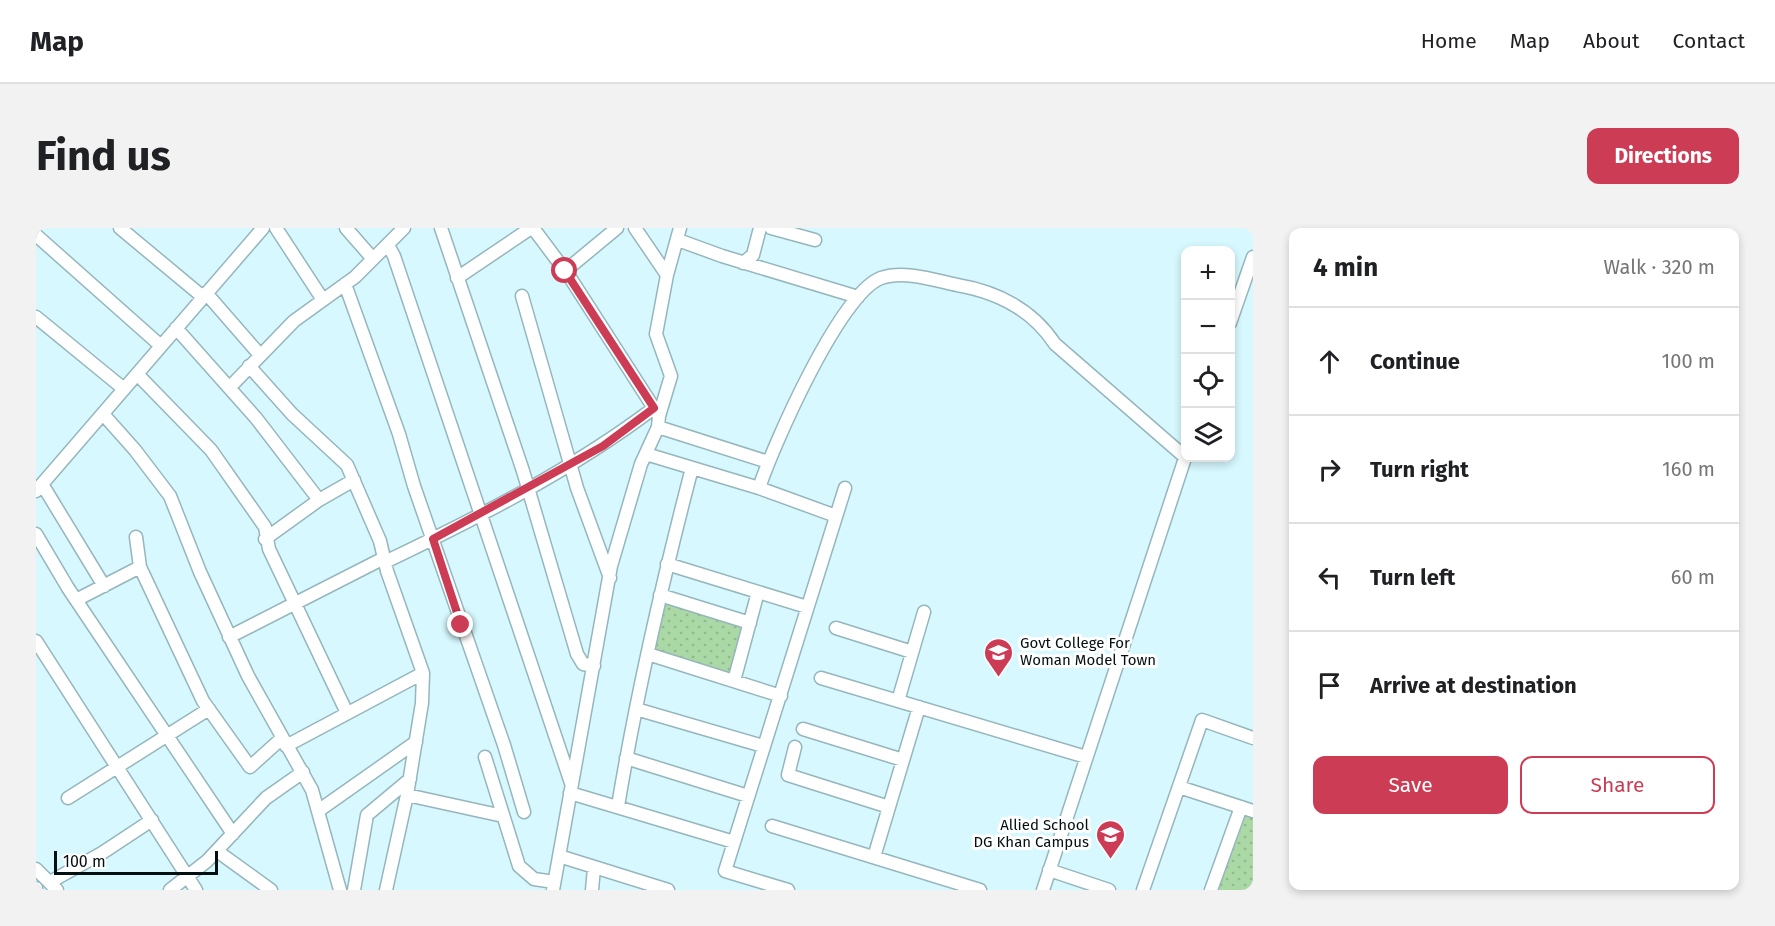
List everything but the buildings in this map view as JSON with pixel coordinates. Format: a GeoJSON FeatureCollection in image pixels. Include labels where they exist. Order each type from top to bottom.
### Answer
{"type":"FeatureCollection","features":[{"type":"Feature","properties":{"kind":"street"},"geometry":{"type":"LineString","coordinates":[[120,228],[205,295],[260,355]]}},
{"type":"Feature","properties":{"kind":"street"},"geometry":{"type":"LineString","coordinates":[[104,586],[39,488],[263,228]]}},
{"type":"Feature","properties":{"kind":"street"},"geometry":{"type":"LineString","coordinates":[[276,228],[323,300]]}},
{"type":"Feature","properties":{"kind":"street"},"geometry":{"type":"LineString","coordinates":[[346,228],[374,259]]}},
{"type":"Feature","properties":{"kind":"street"},"geometry":{"type":"LineString","coordinates":[[230,387],[294,321],[345,284],[374,259],[404,228]]}},
{"type":"Feature","properties":{"kind":"street"},"geometry":{"type":"LineString","coordinates":[[441,228],[479,337],[577,654],[584,664],[594,666]]}},
{"type":"Feature","properties":{"kind":"street"},"geometry":{"type":"LineString","coordinates":[[457,278],[532,228],[565,271],[657,417],[768,462]]}},
{"type":"Feature","properties":{"kind":"street"},"geometry":{"type":"LineString","coordinates":[[565,271],[617,228]]}},
{"type":"Feature","properties":{"kind":"street"},"geometry":{"type":"LineString","coordinates":[[635,228],[667,275]]}},
{"type":"Feature","properties":{"kind":"street"},"geometry":{"type":"LineString","coordinates":[[743,263],[753,255],[760,228]]}},
{"type":"Feature","properties":{"kind":"street"},"geometry":{"type":"LineString","coordinates":[[771,228],[815,240]]}},
{"type":"Feature","properties":{"kind":"street"},"geometry":{"type":"LineString","coordinates":[[485,757],[524,873],[554,886],[611,566],[671,376],[656,334],[667,275],[679,234],[743,263],[858,297]]}},
{"type":"Feature","properties":{"kind":"street"},"geometry":{"type":"LineString","coordinates":[[36,236],[161,346]]}},
{"type":"Feature","properties":{"kind":"street"},"geometry":{"type":"LineString","coordinates":[[388,245],[424,338],[571,789]]}},
{"type":"Feature","properties":{"kind":"street"},"geometry":{"type":"LineString","coordinates":[[1235,309],[1253,257]]}},
{"type":"Feature","properties":{"kind":"street"},"geometry":{"type":"LineString","coordinates":[[759,488],[768,462],[829,336],[858,297],[879,278],[903,275],[986,291],[1004,298],[1028,313],[1055,344],[1181,453]]}},
{"type":"Feature","properties":{"kind":"street"},"geometry":{"type":"LineString","coordinates":[[345,284],[380,376],[504,745],[524,812]]}},
{"type":"Feature","properties":{"kind":"street"},"geometry":{"type":"LineString","coordinates":[[522,296],[570,464],[599,554],[610,578]]}},
{"type":"Feature","properties":{"kind":"street"},"geometry":{"type":"LineString","coordinates":[[36,317],[124,389]]}},
{"type":"Feature","properties":{"kind":"street"},"geometry":{"type":"LineString","coordinates":[[176,328],[256,418],[319,500]]}},
{"type":"Feature","properties":{"kind":"street"},"geometry":{"type":"LineString","coordinates":[[249,366],[298,420],[347,465],[370,515],[423,673],[410,779],[386,890]]}},
{"type":"Feature","properties":{"kind":"street"},"geometry":{"type":"LineString","coordinates":[[136,374],[211,450],[265,527],[265,539],[347,713]]}},
{"type":"Feature","properties":{"kind":"street"},"geometry":{"type":"LineString","coordinates":[[102,414],[135,450],[170,496],[230,636],[284,742],[303,772],[318,811],[340,890]]}},
{"type":"Feature","properties":{"kind":"street"},"geometry":{"type":"LineString","coordinates":[[230,636],[296,602],[433,539],[657,417]]}},
{"type":"Feature","properties":{"kind":"street"},"geometry":{"type":"LineString","coordinates":[[646,454],[759,488],[836,516]]}},
{"type":"Feature","properties":{"kind":"street"},"geometry":{"type":"LineString","coordinates":[[1043,890],[1183,462]]}},
{"type":"Feature","properties":{"kind":"street"},"geometry":{"type":"LineString","coordinates":[[618,806],[660,595],[692,468]]}},
{"type":"Feature","properties":{"kind":"street"},"geometry":{"type":"LineString","coordinates":[[265,539],[319,500],[354,480]]}},
{"type":"Feature","properties":{"kind":"street"},"geometry":{"type":"LineString","coordinates":[[788,890],[725,871],[845,488]]}},
{"type":"Feature","properties":{"kind":"street"},"geometry":{"type":"LineString","coordinates":[[36,534],[76,600],[233,834]]}},
{"type":"Feature","properties":{"kind":"street"},"geometry":{"type":"LineString","coordinates":[[135,537],[140,567],[209,710],[250,767],[284,742],[347,713],[423,673]]}},
{"type":"Feature","properties":{"kind":"street"},"geometry":{"type":"LineString","coordinates":[[667,564],[807,607]]}},
{"type":"Feature","properties":{"kind":"street"},"geometry":{"type":"LineString","coordinates":[[76,600],[140,567]]}},
{"type":"Feature","properties":{"kind":"street"},"geometry":{"type":"LineString","coordinates":[[734,681],[759,592]]}},
{"type":"Feature","properties":{"kind":"street"},"geometry":{"type":"LineString","coordinates":[[660,595],[750,623]]}},
{"type":"Feature","properties":{"kind":"street"},"geometry":{"type":"LineString","coordinates":[[898,701],[924,612]]}},
{"type":"Feature","properties":{"kind":"street"},"geometry":{"type":"LineString","coordinates":[[836,628],[912,652]]}},
{"type":"Feature","properties":{"kind":"street"},"geometry":{"type":"LineString","coordinates":[[36,641],[196,890]]}},
{"type":"Feature","properties":{"kind":"street"},"geometry":{"type":"LineString","coordinates":[[648,654],[781,696]]}},
{"type":"Feature","properties":{"kind":"street"},"geometry":{"type":"LineString","coordinates":[[821,678],[1086,757]]}},
{"type":"Feature","properties":{"kind":"street"},"geometry":{"type":"LineString","coordinates":[[874,857],[919,707]]}},
{"type":"Feature","properties":{"kind":"street"},"geometry":{"type":"LineString","coordinates":[[636,709],[763,746]]}},
{"type":"Feature","properties":{"kind":"street"},"geometry":{"type":"LineString","coordinates":[[68,798],[209,710]]}},
{"type":"Feature","properties":{"kind":"street"},"geometry":{"type":"LineString","coordinates":[[1143,890],[1202,720],[1253,738]]}},
{"type":"Feature","properties":{"kind":"street"},"geometry":{"type":"LineString","coordinates":[[803,729],[903,760]]}},
{"type":"Feature","properties":{"kind":"street"},"geometry":{"type":"LineString","coordinates":[[318,811],[416,742]]}},
{"type":"Feature","properties":{"kind":"street"},"geometry":{"type":"LineString","coordinates":[[795,747],[788,775],[889,807]]}},
{"type":"Feature","properties":{"kind":"street"},"geometry":{"type":"LineString","coordinates":[[626,758],[748,796]]}},
{"type":"Feature","properties":{"kind":"street"},"geometry":{"type":"LineString","coordinates":[[170,890],[217,851],[266,798],[303,772]]}},
{"type":"Feature","properties":{"kind":"street"},"geometry":{"type":"LineString","coordinates":[[354,890],[367,815],[410,779]]}},
{"type":"Feature","properties":{"kind":"street"},"geometry":{"type":"LineString","coordinates":[[1179,787],[1247,809],[1211,890]]}},
{"type":"Feature","properties":{"kind":"street"},"geometry":{"type":"LineString","coordinates":[[571,789],[680,827],[734,842]]}},
{"type":"Feature","properties":{"kind":"street"},"geometry":{"type":"LineString","coordinates":[[407,795],[503,816]]}},
{"type":"Feature","properties":{"kind":"street"},"geometry":{"type":"LineString","coordinates":[[36,869],[53,886],[152,820]]}},
{"type":"Feature","properties":{"kind":"street"},"geometry":{"type":"LineString","coordinates":[[772,826],[980,890]]}},
{"type":"Feature","properties":{"kind":"street"},"geometry":{"type":"LineString","coordinates":[[217,851],[271,890]]}},
{"type":"Feature","properties":{"kind":"street"},"geometry":{"type":"LineString","coordinates":[[559,856],[646,887],[668,890]]}},
{"type":"Feature","properties":{"kind":"street"},"geometry":{"type":"LineString","coordinates":[[592,890],[594,868]]}},
{"type":"Feature","properties":{"kind":"street"},"geometry":{"type":"LineString","coordinates":[[1049,870],[1109,890]]}},
{"type":"Feature","properties":{"kind":"green space"},"geometry":{"type":"Polygon","coordinates":[[[665,600],[745,626],[731,674],[653,652],[665,600]]]}},
{"type":"Feature","properties":{"kind":"green space"},"geometry":{"type":"Polygon","coordinates":[[[1246,815],[1253,818],[1253,890],[1218,890],[1246,815]]]}},
{"type":"Feature","properties":{"kind":"place","name":"Govt College For Woman Model Town"},"geometry":{"type":"Point","coordinates":[999,678]}},
{"type":"Feature","properties":{"kind":"place","name":"Allied School DG Khan Campus"},"geometry":{"type":"Point","coordinates":[1110,860]}},
{"type":"Feature","properties":{"kind":"route"},"geometry":{"type":"LineString","coordinates":[[461,625],[433,539],[603,446],[654,408],[565,271]]}}]}
